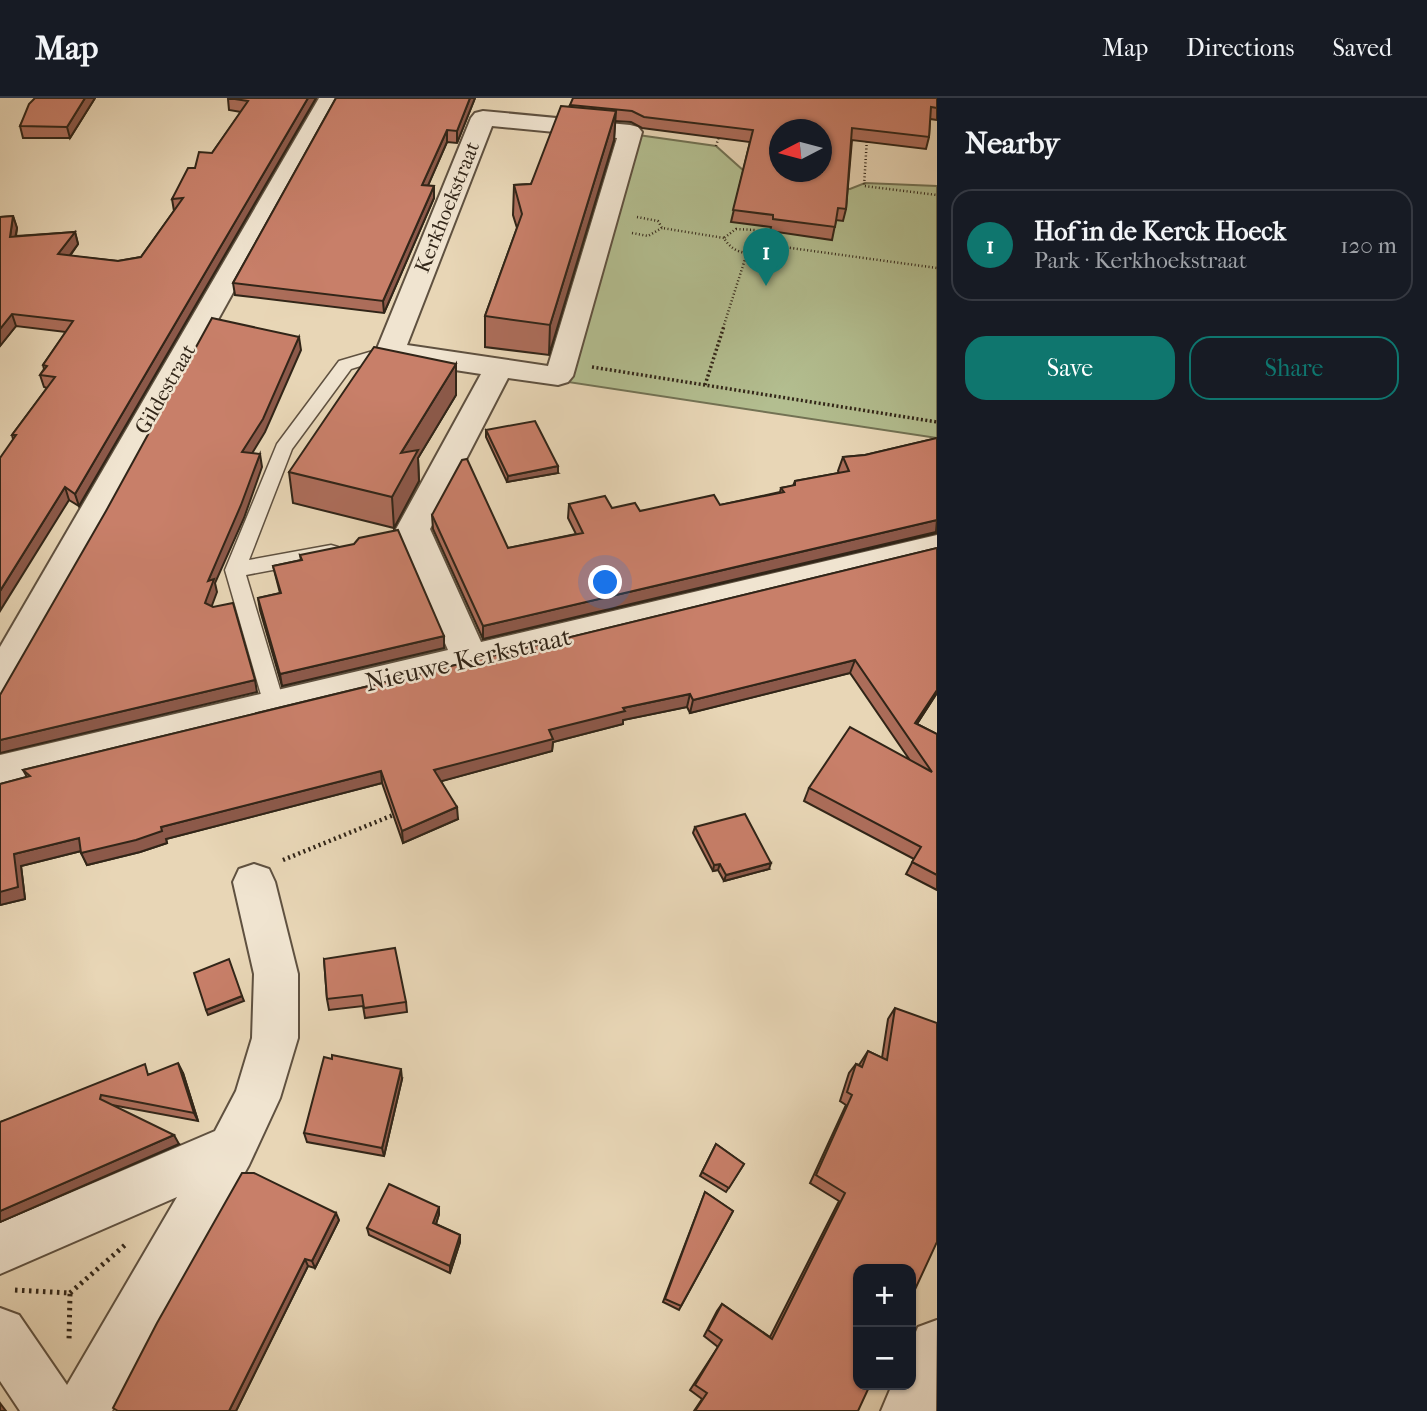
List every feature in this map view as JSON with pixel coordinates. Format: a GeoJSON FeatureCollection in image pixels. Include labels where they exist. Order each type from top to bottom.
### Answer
{"type":"FeatureCollection","features":[{"type":"Feature","properties":{"kind":"street","name":"Gildestraat"},"geometry":{"type":"LineString","coordinates":[[0,679],[330,98]]}},
{"type":"Feature","properties":{"kind":"street","name":"Kerkhoekstraat"},"geometry":{"type":"LineString","coordinates":[[390,351],[483,118],[630,132],[614,224],[564,363]]}},
{"type":"Feature","properties":{"kind":"street"},"geometry":{"type":"LineString","coordinates":[[390,351],[558,376],[564,363]]}},
{"type":"Feature","properties":{"kind":"street"},"geometry":{"type":"LineString","coordinates":[[470,659],[413,529],[499,368]]}},
{"type":"Feature","properties":{"kind":"street","name":"Nieuwe Kerkstraat"},"geometry":{"type":"LineString","coordinates":[[0,771],[937,547]]}},
{"type":"Feature","properties":{"kind":"street"},"geometry":{"type":"LineString","coordinates":[[82,1411],[232,1148],[257,1098],[275,1038],[276,974],[254,882]]}},
{"type":"Feature","properties":{"kind":"street"},"geometry":{"type":"LineString","coordinates":[[52,1411],[3,1291],[232,1148]]}},
{"type":"Feature","properties":{"kind":"street"},"geometry":{"type":"LineString","coordinates":[[908,1411],[937,1346]]}},
{"type":"Feature","properties":{"kind":"lane"},"geometry":{"type":"LineString","coordinates":[[274,706],[235,570],[283,448],[345,365],[390,351]]}},
{"type":"Feature","properties":{"kind":"lane"},"geometry":{"type":"LineString","coordinates":[[235,570],[348,549]]}},
{"type":"Feature","properties":{"kind":"path"},"geometry":{"type":"LineString","coordinates":[[716,146],[723,122]]}},
{"type":"Feature","properties":{"kind":"path"},"geometry":{"type":"LineString","coordinates":[[867,136],[864,186],[937,195]]}},
{"type":"Feature","properties":{"kind":"path"},"geometry":{"type":"LineString","coordinates":[[614,224],[643,216],[658,221],[662,228]]}},
{"type":"Feature","properties":{"kind":"path"},"geometry":{"type":"LineString","coordinates":[[614,224],[646,236],[657,233],[662,228]]}},
{"type":"Feature","properties":{"kind":"path"},"geometry":{"type":"LineString","coordinates":[[662,228],[724,237],[736,229],[751,229],[768,237],[769,245]]}},
{"type":"Feature","properties":{"kind":"path"},"geometry":{"type":"LineString","coordinates":[[724,237],[727,246],[747,253],[761,251],[769,245],[937,268]]}},
{"type":"Feature","properties":{"kind":"path"},"geometry":{"type":"LineString","coordinates":[[705,385],[747,253]]}},
{"type":"Feature","properties":{"kind":"path"},"geometry":{"type":"LineString","coordinates":[[564,363],[937,422]]}},
{"type":"Feature","properties":{"kind":"path"},"geometry":{"type":"LineString","coordinates":[[254,882],[252,874],[409,808]]}},
{"type":"Feature","properties":{"kind":"path"},"geometry":{"type":"LineString","coordinates":[[3,1291],[70,1293],[132,1239]]}},
{"type":"Feature","properties":{"kind":"path"},"geometry":{"type":"LineString","coordinates":[[69,1345],[70,1293]]}},
{"type":"Feature","properties":{"kind":"green space"},"geometry":{"type":"Polygon","coordinates":[[[638,135],[716,146],[753,179],[769,182],[850,189],[865,183],[937,186],[937,438],[568,382],[638,135]]]}},
{"type":"Feature","properties":{"kind":"building"},"geometry":{"type":"Polygon","coordinates":[[[35,98],[85,98],[67,127],[20,126],[29,104],[35,98]]]}},
{"type":"Feature","properties":{"kind":"building"},"geometry":{"type":"Polygon","coordinates":[[[228,98],[308,98],[75,494],[65,487],[0,591],[0,458],[16,435],[12,435],[55,377],[40,375],[47,366],[43,365],[73,321],[12,314],[0,329],[0,217],[13,216],[10,237],[75,232],[58,254],[118,261],[141,257],[183,198],[172,199],[188,168],[195,168],[199,152],[212,153],[248,101],[228,98]]]}},
{"type":"Feature","properties":{"kind":"building"},"geometry":{"type":"Polygon","coordinates":[[[336,98],[470,98],[457,131],[447,130],[422,185],[434,186],[383,301],[233,283],[336,98]]]}},
{"type":"Feature","properties":{"kind":"building"},"geometry":{"type":"Polygon","coordinates":[[[573,98],[937,98],[937,108],[931,107],[929,137],[852,128],[846,209],[838,208],[835,227],[773,219],[773,215],[733,210],[753,130],[644,117],[632,111],[570,105],[573,98]]]}},
{"type":"Feature","properties":{"kind":"building"},"geometry":{"type":"Polygon","coordinates":[[[561,106],[616,111],[550,325],[485,316],[522,214],[514,185],[531,184],[561,106]]]}},
{"type":"Feature","properties":{"kind":"building"},"geometry":{"type":"Polygon","coordinates":[[[212,318],[299,337],[263,419],[242,452],[260,454],[208,581],[214,579],[205,603],[213,607],[233,603],[255,680],[0,740],[0,695],[106,511],[212,318]]]}},
{"type":"Feature","properties":{"kind":"building"},"geometry":{"type":"Polygon","coordinates":[[[374,347],[456,364],[401,453],[418,450],[392,497],[289,472],[374,347]]]}},
{"type":"Feature","properties":{"kind":"building"},"geometry":{"type":"Polygon","coordinates":[[[535,421],[558,466],[508,476],[486,430],[535,421]]]}},
{"type":"Feature","properties":{"kind":"building"},"geometry":{"type":"Polygon","coordinates":[[[937,438],[937,520],[483,626],[432,515],[462,460],[467,459],[508,548],[583,533],[569,504],[605,496],[612,508],[635,503],[640,511],[714,495],[720,505],[784,492],[781,488],[795,485],[795,481],[849,471],[843,457],[865,455],[937,438]]]}},
{"type":"Feature","properties":{"kind":"building"},"geometry":{"type":"Polygon","coordinates":[[[398,530],[444,636],[280,674],[258,598],[281,593],[273,566],[302,560],[300,555],[354,544],[359,538],[398,530]]]}},
{"type":"Feature","properties":{"kind":"building"},"geometry":{"type":"Polygon","coordinates":[[[937,548],[937,690],[915,723],[937,734],[937,875],[912,862],[921,847],[809,788],[850,727],[932,772],[855,660],[693,700],[690,694],[623,708],[625,711],[549,730],[553,739],[434,770],[457,807],[402,831],[381,771],[161,827],[162,831],[136,840],[81,853],[79,838],[14,854],[18,887],[0,892],[0,784],[30,776],[23,770],[937,548]]]}},
{"type":"Feature","properties":{"kind":"building"},"geometry":{"type":"Polygon","coordinates":[[[745,814],[771,863],[726,875],[720,864],[714,865],[695,827],[745,814]]]}},
{"type":"Feature","properties":{"kind":"building"},"geometry":{"type":"Polygon","coordinates":[[[395,948],[406,1002],[364,1008],[362,995],[327,999],[324,959],[395,948]]]}},
{"type":"Feature","properties":{"kind":"building"},"geometry":{"type":"Polygon","coordinates":[[[229,959],[242,996],[206,1010],[194,973],[229,959]]]}},
{"type":"Feature","properties":{"kind":"building"},"geometry":{"type":"Polygon","coordinates":[[[895,1008],[937,1023],[937,1242],[916,1287],[916,1264],[853,1264],[853,1390],[868,1390],[858,1411],[695,1411],[707,1393],[695,1385],[722,1340],[708,1330],[722,1304],[772,1339],[845,1193],[816,1175],[852,1095],[847,1092],[856,1064],[862,1067],[868,1051],[887,1060],[895,1008]]]}},
{"type":"Feature","properties":{"kind":"building"},"geometry":{"type":"Polygon","coordinates":[[[332,1055],[401,1069],[382,1148],[304,1133],[324,1057],[332,1059],[332,1055]]]}},
{"type":"Feature","properties":{"kind":"building"},"geometry":{"type":"Polygon","coordinates":[[[178,1063],[194,1113],[101,1095],[100,1099],[174,1135],[0,1211],[0,1122],[145,1064],[148,1075],[178,1063]]]}},
{"type":"Feature","properties":{"kind":"building"},"geometry":{"type":"Polygon","coordinates":[[[716,1144],[744,1164],[729,1188],[702,1172],[716,1144]]]}},
{"type":"Feature","properties":{"kind":"building"},"geometry":{"type":"Polygon","coordinates":[[[242,1173],[254,1173],[336,1213],[312,1261],[305,1259],[229,1411],[118,1411],[113,1408],[157,1323],[242,1173]]]}},
{"type":"Feature","properties":{"kind":"building"},"geometry":{"type":"Polygon","coordinates":[[[389,1184],[439,1207],[433,1223],[460,1235],[450,1266],[367,1228],[389,1184]]]}},
{"type":"Feature","properties":{"kind":"building"},"geometry":{"type":"Polygon","coordinates":[[[705,1192],[733,1211],[681,1306],[665,1299],[705,1192]]]}},
{"type":"Feature","properties":{"kind":"place","name":"Hof in de Kerck Hoeck"},"geometry":{"type":"Point","coordinates":[766,286]}}]}
